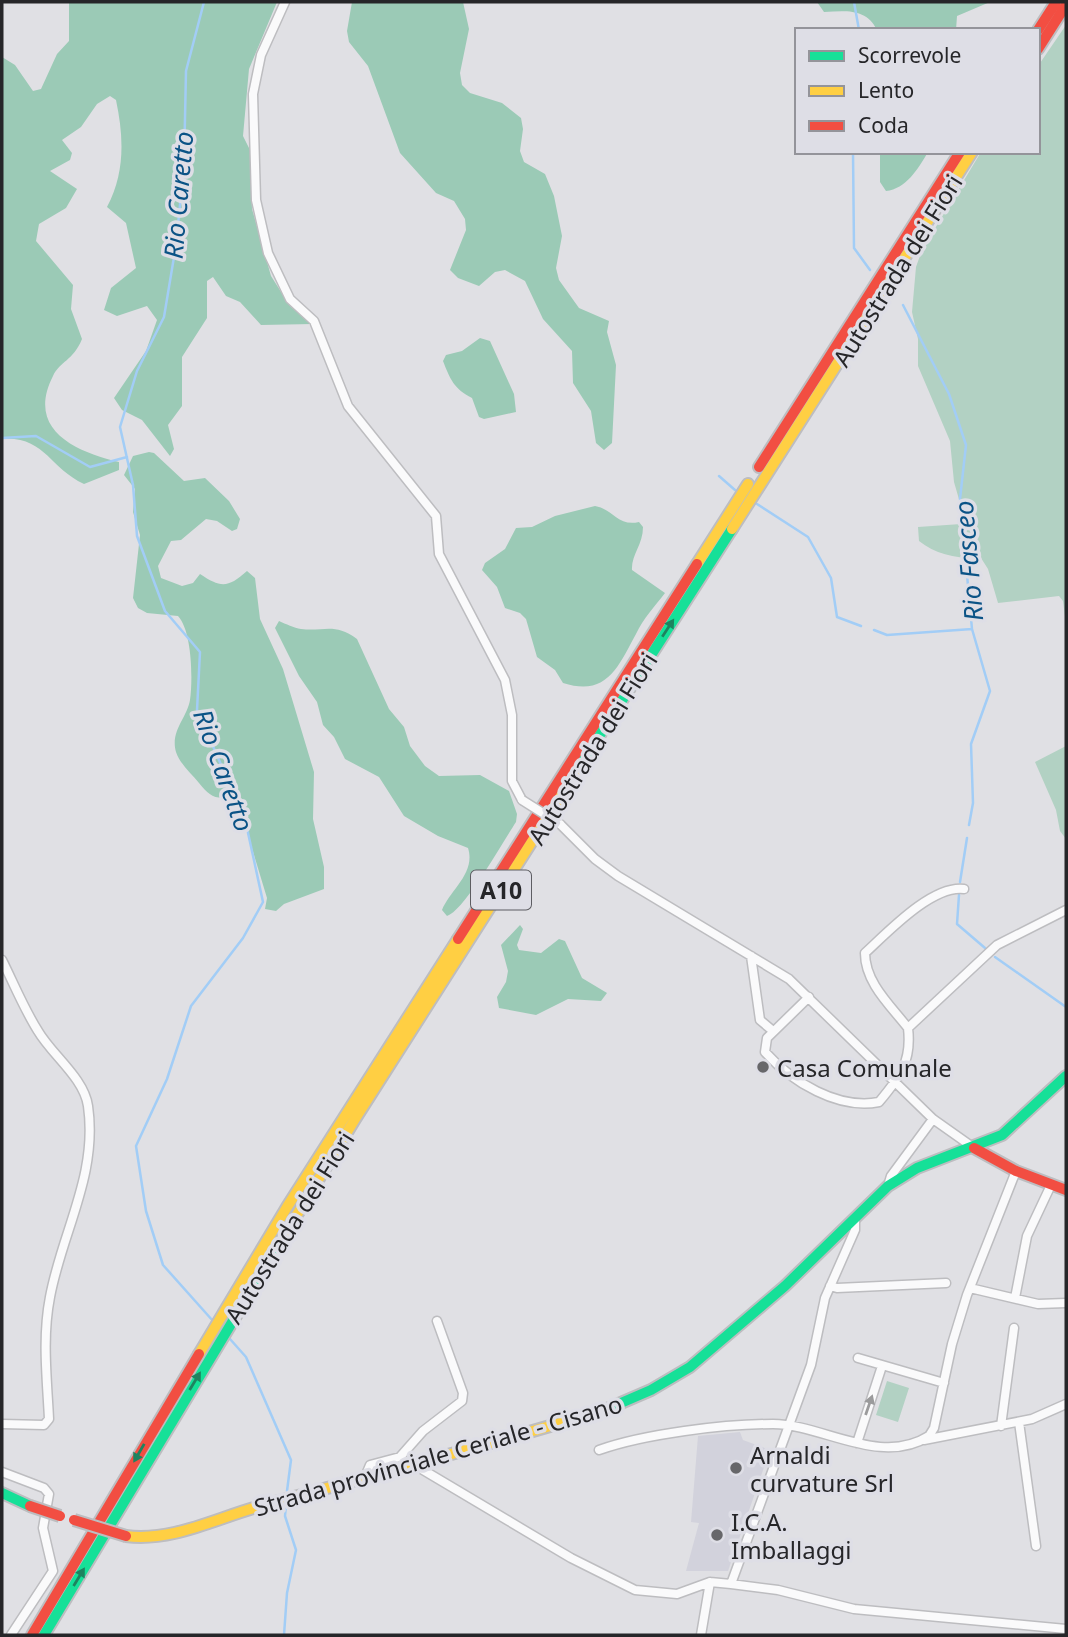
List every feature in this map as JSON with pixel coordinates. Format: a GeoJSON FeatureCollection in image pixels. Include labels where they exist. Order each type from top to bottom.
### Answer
{"type":"FeatureCollection","features":[{"type":"Feature","properties":{"kind":"main road"},"geometry":{"type":"LineString","coordinates":[[1039,28],[1056,2]]}},
{"type":"Feature","properties":{"kind":"main road"},"geometry":{"type":"LineString","coordinates":[[1040,46],[1066,5]]}},
{"type":"Feature","properties":{"kind":"main road","name":"Autostrada dei Fiori"},"geometry":{"type":"LineString","coordinates":[[32,1635],[163,1411],[348,1110],[959,154]]}},
{"type":"Feature","properties":{"kind":"main road","name":"Autostrada dei Fiori"},"geometry":{"type":"LineString","coordinates":[[44,1635],[362,1107],[971,154]]}},
{"type":"Feature","properties":{"kind":"main road","name":"Strada provinciale Ceriale - Cisano"},"geometry":{"type":"LineString","coordinates":[[2,1493],[30,1506],[126,1536],[160,1538],[365,1477],[568,1421],[651,1390],[690,1367],[726,1338],[855,1220],[888,1186],[917,1168],[974,1148],[1014,1128],[1066,1076]]}},
{"type":"Feature","properties":{"kind":"main road"},"geometry":{"type":"LineString","coordinates":[[974,1148],[1016,1171],[1066,1190]]}},
{"type":"Feature","properties":{"kind":"street"},"geometry":{"type":"LineString","coordinates":[[285,2],[261,55],[253,94],[257,215],[268,253],[290,299],[314,321],[348,406],[436,516],[439,554],[505,680],[512,715],[512,781],[522,800],[560,824],[595,859],[618,876],[789,979],[933,1119],[974,1148]]}},
{"type":"Feature","properties":{"kind":"street"},"geometry":{"type":"LineString","coordinates":[[809,997],[767,1038],[765,1052],[776,1064],[845,1104],[879,1102],[895,1082],[911,1050],[908,1028],[879,993],[865,962],[865,953],[916,907],[951,888],[964,889]]}},
{"type":"Feature","properties":{"kind":"street"},"geometry":{"type":"LineString","coordinates":[[908,1028],[997,945],[1066,910]]}},
{"type":"Feature","properties":{"kind":"street"},"geometry":{"type":"LineString","coordinates":[[751,956],[760,1020],[773,1031]]}},
{"type":"Feature","properties":{"kind":"street"},"geometry":{"type":"LineString","coordinates":[[2,960],[38,1033],[83,1091],[88,1113],[87,1174],[63,1247],[44,1339],[49,1419],[44,1425],[2,1424]]}},
{"type":"Feature","properties":{"kind":"street"},"geometry":{"type":"LineString","coordinates":[[888,1186],[891,1176],[933,1119]]}},
{"type":"Feature","properties":{"kind":"street"},"geometry":{"type":"LineString","coordinates":[[922,1440],[934,1428],[954,1334],[1016,1171]]}},
{"type":"Feature","properties":{"kind":"street"},"geometry":{"type":"LineString","coordinates":[[1015,1298],[1027,1236],[1051,1185]]}},
{"type":"Feature","properties":{"kind":"street"},"geometry":{"type":"LineString","coordinates":[[732,1584],[811,1365],[830,1286],[855,1230],[855,1220]]}},
{"type":"Feature","properties":{"kind":"street"},"geometry":{"type":"LineString","coordinates":[[830,1286],[837,1288],[931,1281],[946,1283]]}},
{"type":"Feature","properties":{"kind":"street"},"geometry":{"type":"LineString","coordinates":[[970,1288],[1052,1306],[1066,1303]]}},
{"type":"Feature","properties":{"kind":"street"},"geometry":{"type":"LineString","coordinates":[[365,1477],[370,1465],[400,1457],[423,1431],[462,1401],[462,1389],[438,1321]]}},
{"type":"Feature","properties":{"kind":"street"},"geometry":{"type":"LineString","coordinates":[[1001,1426],[1014,1328]]}},
{"type":"Feature","properties":{"kind":"street"},"geometry":{"type":"LineString","coordinates":[[858,1358],[944,1383]]}},
{"type":"Feature","properties":{"kind":"street"},"geometry":{"type":"LineString","coordinates":[[857,1443],[882,1366]]}},
{"type":"Feature","properties":{"kind":"street"},"geometry":{"type":"LineString","coordinates":[[599,1450],[695,1432],[751,1425],[788,1426],[857,1443],[896,1445],[1018,1422],[1066,1404]]}},
{"type":"Feature","properties":{"kind":"street"},"geometry":{"type":"LineString","coordinates":[[1018,1422],[1036,1546]]}},
{"type":"Feature","properties":{"kind":"street"},"geometry":{"type":"LineString","coordinates":[[413,1464],[621,1585],[666,1595],[710,1582],[732,1584],[778,1590],[854,1609],[1066,1629]]}},
{"type":"Feature","properties":{"kind":"street"},"geometry":{"type":"LineString","coordinates":[[2,1472],[44,1488],[49,1494],[43,1528],[53,1571],[10,1635]]}},
{"type":"Feature","properties":{"kind":"street"},"geometry":{"type":"LineString","coordinates":[[701,1635],[710,1582]]}},
{"type":"Feature","properties":{"kind":"shaded area"},"geometry":{"type":"Polygon","coordinates":[[[740,1432],[743,1440],[770,1450],[728,1571],[686,1571],[699,1523],[691,1522],[698,1436],[740,1432]]]}},
{"type":"Feature","properties":{"kind":"green space"},"geometry":{"type":"Polygon","coordinates":[[[69,2],[277,2],[249,69],[243,136],[250,150],[252,209],[271,276],[290,306],[313,324],[261,325],[240,302],[226,296],[213,277],[207,281],[207,318],[182,357],[182,406],[168,425],[174,449],[170,456],[142,420],[122,410],[114,398],[146,351],[157,320],[147,306],[117,316],[104,310],[111,288],[136,268],[126,223],[107,207],[120,168],[121,142],[116,100],[110,96],[97,104],[81,127],[62,140],[72,153],[70,160],[50,171],[77,189],[66,208],[39,224],[36,241],[73,285],[71,309],[82,339],[75,352],[53,376],[46,395],[46,411],[51,425],[73,445],[119,462],[119,470],[84,484],[62,470],[38,448],[16,439],[2,439],[2,57],[15,65],[33,91],[41,89],[57,54],[69,41],[69,2]]]}},
{"type":"Feature","properties":{"kind":"green space"},"geometry":{"type":"Polygon","coordinates":[[[352,2],[463,2],[469,29],[460,73],[462,85],[470,93],[502,103],[521,118],[523,129],[520,151],[524,162],[545,174],[554,196],[562,236],[556,268],[559,280],[579,308],[609,321],[607,332],[616,365],[612,443],[604,450],[596,443],[591,411],[573,383],[572,351],[543,319],[525,281],[505,270],[495,272],[479,286],[458,278],[450,270],[466,230],[465,219],[454,201],[436,193],[400,153],[368,66],[349,42],[347,31],[352,2]]]}},
{"type":"Feature","properties":{"kind":"green space"},"geometry":{"type":"Polygon","coordinates":[[[817,2],[990,2],[957,16],[956,28],[876,28],[867,18],[855,12],[824,12],[817,2]]]}},
{"type":"Feature","properties":{"kind":"green space"},"geometry":{"type":"Polygon","coordinates":[[[1066,25],[1066,624],[1063,601],[1059,596],[998,603],[988,569],[981,558],[964,558],[933,550],[919,541],[918,527],[961,524],[965,520],[954,482],[950,441],[918,366],[918,339],[912,312],[916,267],[922,250],[980,154],[1040,154],[1040,63],[1066,25]]]}},
{"type":"Feature","properties":{"kind":"green space"},"geometry":{"type":"Polygon","coordinates":[[[880,154],[927,154],[916,171],[900,186],[886,191],[880,182],[880,154]]]}},
{"type":"Feature","properties":{"kind":"green space"},"geometry":{"type":"Polygon","coordinates":[[[480,338],[490,341],[514,394],[516,412],[484,419],[479,417],[472,398],[453,383],[448,373],[443,361],[446,355],[462,351],[480,338]]]}},
{"type":"Feature","properties":{"kind":"green space"},"geometry":{"type":"Polygon","coordinates":[[[154,453],[184,481],[205,478],[229,501],[240,519],[237,529],[232,531],[217,521],[206,519],[181,540],[171,541],[158,566],[161,578],[182,586],[193,583],[200,574],[219,584],[235,581],[247,571],[255,578],[260,619],[283,669],[314,772],[313,819],[324,867],[324,889],[284,904],[276,911],[265,909],[267,898],[238,802],[231,797],[220,798],[209,793],[176,752],[175,738],[188,707],[191,691],[189,644],[183,623],[178,616],[147,613],[138,608],[133,598],[140,535],[133,512],[135,489],[124,475],[133,456],[154,453]]]}},
{"type":"Feature","properties":{"kind":"green space"},"geometry":{"type":"Polygon","coordinates":[[[595,506],[626,522],[639,522],[643,527],[632,570],[665,593],[642,623],[617,668],[601,682],[578,686],[563,683],[555,670],[537,657],[526,619],[520,613],[505,608],[497,587],[482,570],[485,563],[505,549],[516,528],[532,527],[555,516],[595,506]]]}},
{"type":"Feature","properties":{"kind":"green space"},"geometry":{"type":"Polygon","coordinates":[[[279,621],[301,629],[335,629],[357,639],[389,709],[404,727],[410,746],[425,766],[439,776],[480,775],[509,791],[517,814],[516,822],[473,889],[447,916],[442,910],[465,873],[470,857],[468,848],[438,836],[404,816],[379,777],[345,759],[334,737],[323,725],[317,702],[299,676],[275,628],[279,621]]]}},
{"type":"Feature","properties":{"kind":"green space"},"geometry":{"type":"Polygon","coordinates":[[[1066,746],[1066,839],[1060,831],[1056,810],[1035,762],[1066,746]]]}},
{"type":"Feature","properties":{"kind":"green space"},"geometry":{"type":"Polygon","coordinates":[[[520,925],[523,929],[517,945],[519,950],[541,953],[559,939],[565,941],[582,978],[607,993],[601,1001],[568,999],[536,1015],[499,1008],[497,997],[506,982],[508,971],[501,945],[520,925]]]}},
{"type":"Feature","properties":{"kind":"green space"},"geometry":{"type":"Polygon","coordinates":[[[887,1381],[909,1388],[898,1422],[876,1415],[887,1381]]]}},
{"type":"Feature","properties":{"kind":"waterway","name":"Rio Caretto"},"geometry":{"type":"LineString","coordinates":[[204,2],[186,71],[184,165],[176,245],[164,317],[137,371],[120,427],[133,485],[137,536],[165,611],[200,652],[197,710],[245,819],[263,902],[243,938],[191,1006],[167,1079],[136,1146],[146,1211],[163,1265],[213,1321]]}},
{"type":"Feature","properties":{"kind":"waterway","name":"Rio Fasceo"},"geometry":{"type":"LineString","coordinates":[[854,2],[859,28]]}},
{"type":"Feature","properties":{"kind":"waterway","name":"Rio Fasceo"},"geometry":{"type":"LineString","coordinates":[[853,154],[854,248],[870,270]]}},
{"type":"Feature","properties":{"kind":"waterway","name":"Rio Fasceo"},"geometry":{"type":"LineString","coordinates":[[903,305],[949,394],[966,445],[960,499],[972,629],[990,691],[971,744],[973,803],[969,825]]}},
{"type":"Feature","properties":{"kind":"waterway"},"geometry":{"type":"LineString","coordinates":[[2,438],[36,436],[90,467],[127,457]]}},
{"type":"Feature","properties":{"kind":"waterway"},"geometry":{"type":"LineString","coordinates":[[719,476],[735,490]]}},
{"type":"Feature","properties":{"kind":"waterway"},"geometry":{"type":"LineString","coordinates":[[757,504],[808,537],[831,578],[837,617],[861,626]]}},
{"type":"Feature","properties":{"kind":"waterway"},"geometry":{"type":"LineString","coordinates":[[874,630],[887,635],[972,629]]}},
{"type":"Feature","properties":{"kind":"waterway","name":"Rio Fasceo"},"geometry":{"type":"LineString","coordinates":[[960,882],[967,838]]}},
{"type":"Feature","properties":{"kind":"waterway","name":"Rio Fasceo"},"geometry":{"type":"LineString","coordinates":[[959,895],[957,924],[985,948]]}},
{"type":"Feature","properties":{"kind":"waterway","name":"Rio Fasceo"},"geometry":{"type":"LineString","coordinates":[[995,957],[1066,1007]]}},
{"type":"Feature","properties":{"kind":"waterway","name":"Rio Caretto"},"geometry":{"type":"LineString","coordinates":[[230,1339],[246,1357],[291,1460],[287,1491]]}},
{"type":"Feature","properties":{"kind":"waterway","name":"Rio Caretto"},"geometry":{"type":"LineString","coordinates":[[284,1635],[287,1593],[296,1550],[285,1516],[286,1505]]}},
{"type":"Feature","properties":{"kind":"traffic: fast"},"geometry":{"type":"LineString","coordinates":[[578,769],[732,529]]}},
{"type":"Feature","properties":{"kind":"traffic: fast"},"geometry":{"type":"LineString","coordinates":[[607,1409],[651,1390],[690,1367],[785,1286],[888,1186],[917,1168],[1002,1135],[1066,1076]]}},
{"type":"Feature","properties":{"kind":"traffic: fast"},"geometry":{"type":"LineString","coordinates":[[44,1635],[281,1241]]}},
{"type":"Feature","properties":{"kind":"traffic: fast"},"geometry":{"type":"LineString","coordinates":[[2,1493],[30,1506]]}},
{"type":"Feature","properties":{"kind":"traffic: slow"},"geometry":{"type":"LineString","coordinates":[[732,529],[971,154]]}},
{"type":"Feature","properties":{"kind":"traffic: slow"},"geometry":{"type":"LineString","coordinates":[[697,564],[748,484]]}},
{"type":"Feature","properties":{"kind":"traffic: slow"},"geometry":{"type":"LineString","coordinates":[[281,1241],[355,1119],[578,769]]}},
{"type":"Feature","properties":{"kind":"traffic: slow"},"geometry":{"type":"LineString","coordinates":[[199,1354],[287,1207],[458,939]]}},
{"type":"Feature","properties":{"kind":"traffic: slow"},"geometry":{"type":"LineString","coordinates":[[126,1536],[144,1537],[179,1532],[264,1505],[607,1409]]}},
{"type":"Feature","properties":{"kind":"traffic: jam"},"geometry":{"type":"LineString","coordinates":[[1039,28],[1056,2]]}},
{"type":"Feature","properties":{"kind":"traffic: jam"},"geometry":{"type":"LineString","coordinates":[[1040,46],[1066,5]]}},
{"type":"Feature","properties":{"kind":"traffic: jam"},"geometry":{"type":"LineString","coordinates":[[759,467],[959,154]]}},
{"type":"Feature","properties":{"kind":"traffic: jam"},"geometry":{"type":"LineString","coordinates":[[458,939],[697,564]]}},
{"type":"Feature","properties":{"kind":"traffic: jam"},"geometry":{"type":"LineString","coordinates":[[974,1148],[1016,1171],[1066,1190]]}},
{"type":"Feature","properties":{"kind":"traffic: jam"},"geometry":{"type":"LineString","coordinates":[[32,1635],[199,1354]]}},
{"type":"Feature","properties":{"kind":"traffic: jam"},"geometry":{"type":"LineString","coordinates":[[30,1506],[60,1516]]}},
{"type":"Feature","properties":{"kind":"traffic: jam"},"geometry":{"type":"LineString","coordinates":[[74,1520],[126,1536]]}},
{"type":"Feature","properties":{"kind":"place","name":"Casa Comunale"},"geometry":{"type":"Point","coordinates":[763,1067]}},
{"type":"Feature","properties":{"kind":"place","name":"Arnaldi curvature Srl"},"geometry":{"type":"Point","coordinates":[736,1468]}},
{"type":"Feature","properties":{"kind":"place","name":"I.C.A. Imballaggi"},"geometry":{"type":"Point","coordinates":[717,1535]}}]}
